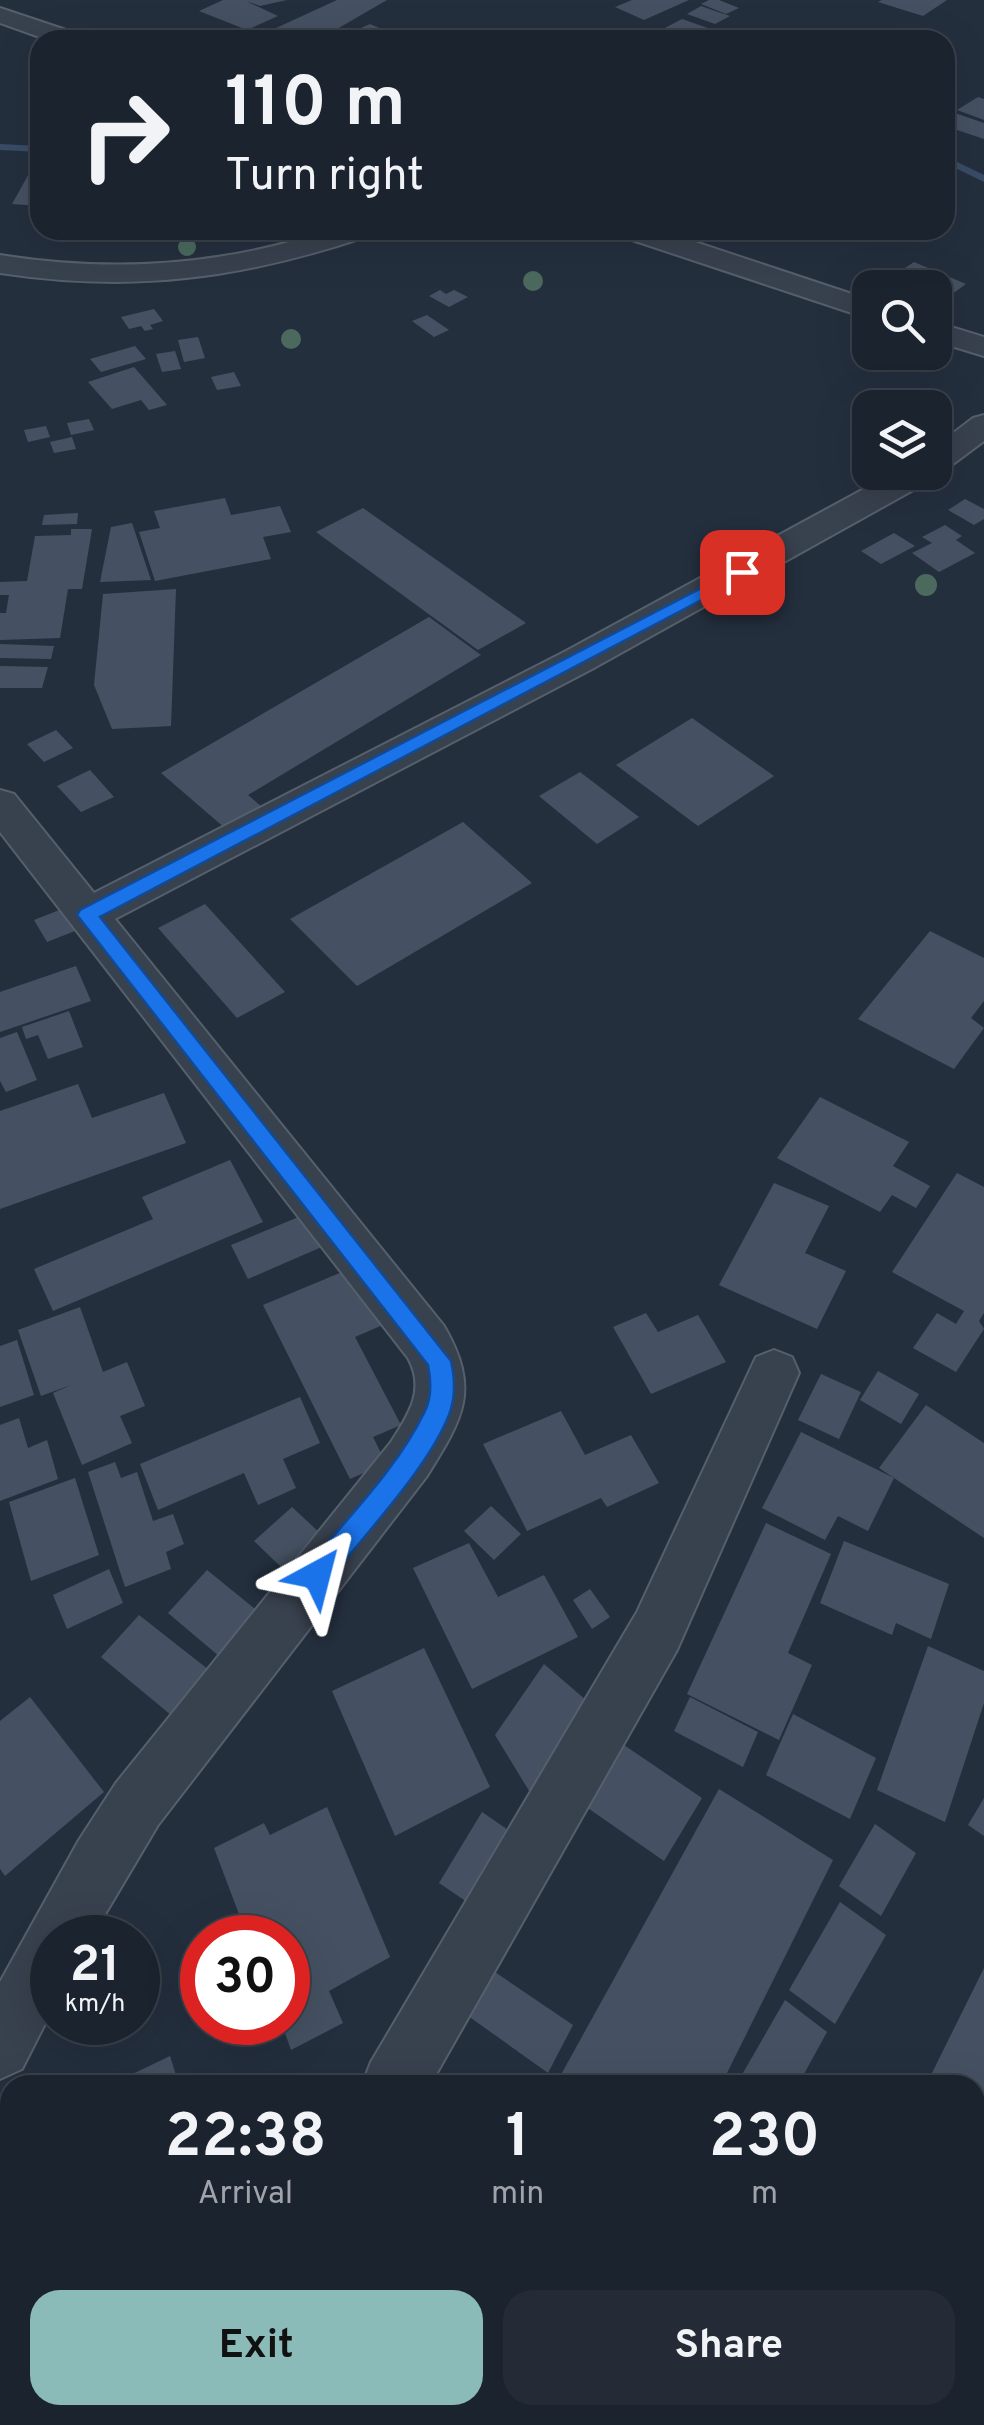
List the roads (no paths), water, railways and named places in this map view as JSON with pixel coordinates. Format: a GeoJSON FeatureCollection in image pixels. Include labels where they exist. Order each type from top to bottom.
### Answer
{"type":"FeatureCollection","features":[{"type":"Feature","properties":{"kind":"street"},"geometry":{"type":"LineString","coordinates":[[0,15],[43,30]]}},
{"type":"Feature","properties":{"kind":"street"},"geometry":{"type":"LineString","coordinates":[[0,264],[62,276],[207,272],[267,261],[329,240]]}},
{"type":"Feature","properties":{"kind":"street"},"geometry":{"type":"LineString","coordinates":[[660,240],[852,304]]}},
{"type":"Feature","properties":{"kind":"street"},"geometry":{"type":"LineString","coordinates":[[952,337],[984,348]]}},
{"type":"Feature","properties":{"kind":"street"},"geometry":{"type":"LineString","coordinates":[[952,450],[984,425]]}},
{"type":"Feature","properties":{"kind":"street"},"geometry":{"type":"LineString","coordinates":[[88,915],[579,660],[889,490]]}},
{"type":"Feature","properties":{"kind":"street"},"geometry":{"type":"LineString","coordinates":[[0,804],[426,1342],[439,1361],[443,1381],[438,1411],[409,1459],[137,1804],[71,1915]]}},
{"type":"Feature","properties":{"kind":"street"},"geometry":{"type":"LineString","coordinates":[[400,2075],[657,1631],[774,1373]]}},
{"type":"Feature","properties":{"kind":"street"},"geometry":{"type":"LineString","coordinates":[[0,2047],[30,1989]]}},
{"type":"Feature","properties":{"kind":"waterway"},"geometry":{"type":"LineString","coordinates":[[0,147],[30,148]]}},
{"type":"Feature","properties":{"kind":"waterway"},"geometry":{"type":"LineString","coordinates":[[955,164],[984,179]]}}]}
